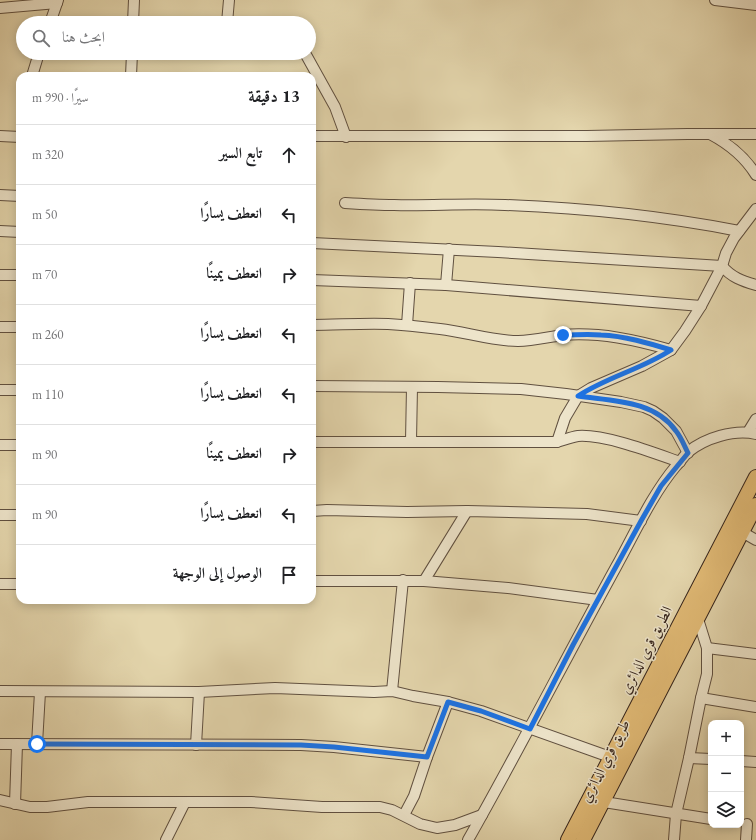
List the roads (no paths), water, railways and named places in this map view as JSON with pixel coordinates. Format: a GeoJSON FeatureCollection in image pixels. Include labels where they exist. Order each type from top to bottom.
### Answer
{"type":"FeatureCollection","features":[{"type":"Feature","properties":{"kind":"highway","name":"الطريق قري الدائري"},"geometry":{"type":"LineString","coordinates":[[568,840],[756,476]]}},
{"type":"Feature","properties":{"kind":"highway","name":"طريق قري الدائري"},"geometry":{"type":"LineString","coordinates":[[583,840],[604,802],[756,505]]}},
{"type":"Feature","properties":{"kind":"street"},"geometry":{"type":"LineString","coordinates":[[133,16],[134,0]]}},
{"type":"Feature","properties":{"kind":"street"},"geometry":{"type":"LineString","coordinates":[[228,16],[229,0]]}},
{"type":"Feature","properties":{"kind":"street"},"geometry":{"type":"LineString","coordinates":[[715,0],[756,5]]}},
{"type":"Feature","properties":{"kind":"street"},"geometry":{"type":"LineString","coordinates":[[0,8],[58,1],[53,16]]}},
{"type":"Feature","properties":{"kind":"street"},"geometry":{"type":"LineString","coordinates":[[33,72],[37,60]]}},
{"type":"Feature","properties":{"kind":"street"},"geometry":{"type":"LineString","coordinates":[[131,72],[132,60]]}},
{"type":"Feature","properties":{"kind":"street"},"geometry":{"type":"LineString","coordinates":[[309,60],[313,72]]}},
{"type":"Feature","properties":{"kind":"street"},"geometry":{"type":"LineString","coordinates":[[316,79],[335,107],[346,136]]}},
{"type":"Feature","properties":{"kind":"street"},"geometry":{"type":"LineString","coordinates":[[710,134],[732,147],[756,175]]}},
{"type":"Feature","properties":{"kind":"street"},"geometry":{"type":"LineString","coordinates":[[316,136],[756,134]]}},
{"type":"Feature","properties":{"kind":"street"},"geometry":{"type":"LineString","coordinates":[[0,136],[16,136]]}},
{"type":"Feature","properties":{"kind":"street"},"geometry":{"type":"LineString","coordinates":[[0,195],[16,196]]}},
{"type":"Feature","properties":{"kind":"street"},"geometry":{"type":"LineString","coordinates":[[345,203],[392,205],[454,204],[534,206],[639,214],[740,231]]}},
{"type":"Feature","properties":{"kind":"street"},"geometry":{"type":"LineString","coordinates":[[557,442],[565,418],[578,396],[591,388],[642,366],[671,350],[686,331],[701,306],[722,266],[729,246],[756,209]]}},
{"type":"Feature","properties":{"kind":"street"},"geometry":{"type":"LineString","coordinates":[[0,231],[16,232]]}},
{"type":"Feature","properties":{"kind":"street"},"geometry":{"type":"LineString","coordinates":[[316,243],[449,249],[722,266],[729,274],[736,278],[756,284]]}},
{"type":"Feature","properties":{"kind":"street"},"geometry":{"type":"LineString","coordinates":[[446,285],[449,249]]}},
{"type":"Feature","properties":{"kind":"street"},"geometry":{"type":"LineString","coordinates":[[0,275],[16,275]]}},
{"type":"Feature","properties":{"kind":"street"},"geometry":{"type":"LineString","coordinates":[[316,280],[446,285],[701,306]]}},
{"type":"Feature","properties":{"kind":"street"},"geometry":{"type":"LineString","coordinates":[[407,325],[410,283]]}},
{"type":"Feature","properties":{"kind":"street"},"geometry":{"type":"LineString","coordinates":[[316,325],[364,323],[407,325],[518,341],[539,340],[563,335],[601,335],[635,340],[671,350]]}},
{"type":"Feature","properties":{"kind":"street"},"geometry":{"type":"LineString","coordinates":[[0,327],[16,327]]}},
{"type":"Feature","properties":{"kind":"street"},"geometry":{"type":"LineString","coordinates":[[316,386],[521,389],[636,405],[653,411],[671,425],[688,453]]}},
{"type":"Feature","properties":{"kind":"street"},"geometry":{"type":"LineString","coordinates":[[410,441],[412,387]]}},
{"type":"Feature","properties":{"kind":"street"},"geometry":{"type":"LineString","coordinates":[[0,390],[16,390]]}},
{"type":"Feature","properties":{"kind":"street"},"geometry":{"type":"LineString","coordinates":[[468,840],[530,729],[598,600],[661,486],[688,453],[701,444],[714,438],[752,433],[756,419]]}},
{"type":"Feature","properties":{"kind":"street"},"geometry":{"type":"LineString","coordinates":[[316,442],[557,442],[578,436],[596,438],[639,448],[680,462]]}},
{"type":"Feature","properties":{"kind":"street"},"geometry":{"type":"LineString","coordinates":[[0,445],[16,445]]}},
{"type":"Feature","properties":{"kind":"street"},"geometry":{"type":"LineString","coordinates":[[316,511],[467,511],[587,514],[641,521]]}},
{"type":"Feature","properties":{"kind":"street"},"geometry":{"type":"LineString","coordinates":[[424,581],[467,511]]}},
{"type":"Feature","properties":{"kind":"street"},"geometry":{"type":"LineString","coordinates":[[0,515],[16,515]]}},
{"type":"Feature","properties":{"kind":"street"},"geometry":{"type":"LineString","coordinates":[[742,532],[756,540]]}},
{"type":"Feature","properties":{"kind":"street"},"geometry":{"type":"LineString","coordinates":[[392,691],[403,580]]}},
{"type":"Feature","properties":{"kind":"street"},"geometry":{"type":"LineString","coordinates":[[316,581],[424,581],[508,588],[598,600]]}},
{"type":"Feature","properties":{"kind":"street"},"geometry":{"type":"LineString","coordinates":[[0,584],[16,584]]}},
{"type":"Feature","properties":{"kind":"street"},"geometry":{"type":"LineString","coordinates":[[674,840],[676,814],[689,758],[700,698],[707,674],[707,648],[698,618]]}},
{"type":"Feature","properties":{"kind":"street"},"geometry":{"type":"LineString","coordinates":[[707,648],[756,654]]}},
{"type":"Feature","properties":{"kind":"street"},"geometry":{"type":"LineString","coordinates":[[0,691],[199,692],[275,688],[374,692],[392,691],[448,702],[481,711],[610,757]]}},
{"type":"Feature","properties":{"kind":"street"},"geometry":{"type":"LineString","coordinates":[[37,744],[40,692]]}},
{"type":"Feature","properties":{"kind":"street"},"geometry":{"type":"LineString","coordinates":[[196,745],[199,692]]}},
{"type":"Feature","properties":{"kind":"street"},"geometry":{"type":"LineString","coordinates":[[700,698],[756,708]]}},
{"type":"Feature","properties":{"kind":"street"},"geometry":{"type":"LineString","coordinates":[[404,815],[414,796],[448,702]]}},
{"type":"Feature","properties":{"kind":"street"},"geometry":{"type":"LineString","coordinates":[[0,744],[308,746],[427,757]]}},
{"type":"Feature","properties":{"kind":"street"},"geometry":{"type":"LineString","coordinates":[[15,804],[17,744]]}},
{"type":"Feature","properties":{"kind":"street"},"geometry":{"type":"LineString","coordinates":[[689,758],[708,759]]}},
{"type":"Feature","properties":{"kind":"street"},"geometry":{"type":"LineString","coordinates":[[744,761],[756,762]]}},
{"type":"Feature","properties":{"kind":"street"},"geometry":{"type":"LineString","coordinates":[[0,800],[30,807],[47,807],[88,802],[251,802],[322,807],[380,807],[404,815],[420,824],[437,828],[455,825],[482,814]]}},
{"type":"Feature","properties":{"kind":"street"},"geometry":{"type":"LineString","coordinates":[[166,840],[185,802]]}},
{"type":"Feature","properties":{"kind":"street"},"geometry":{"type":"LineString","coordinates":[[604,802],[708,819]]}},
{"type":"Feature","properties":{"kind":"street"},"geometry":{"type":"LineString","coordinates":[[746,840],[748,824]]}}]}
